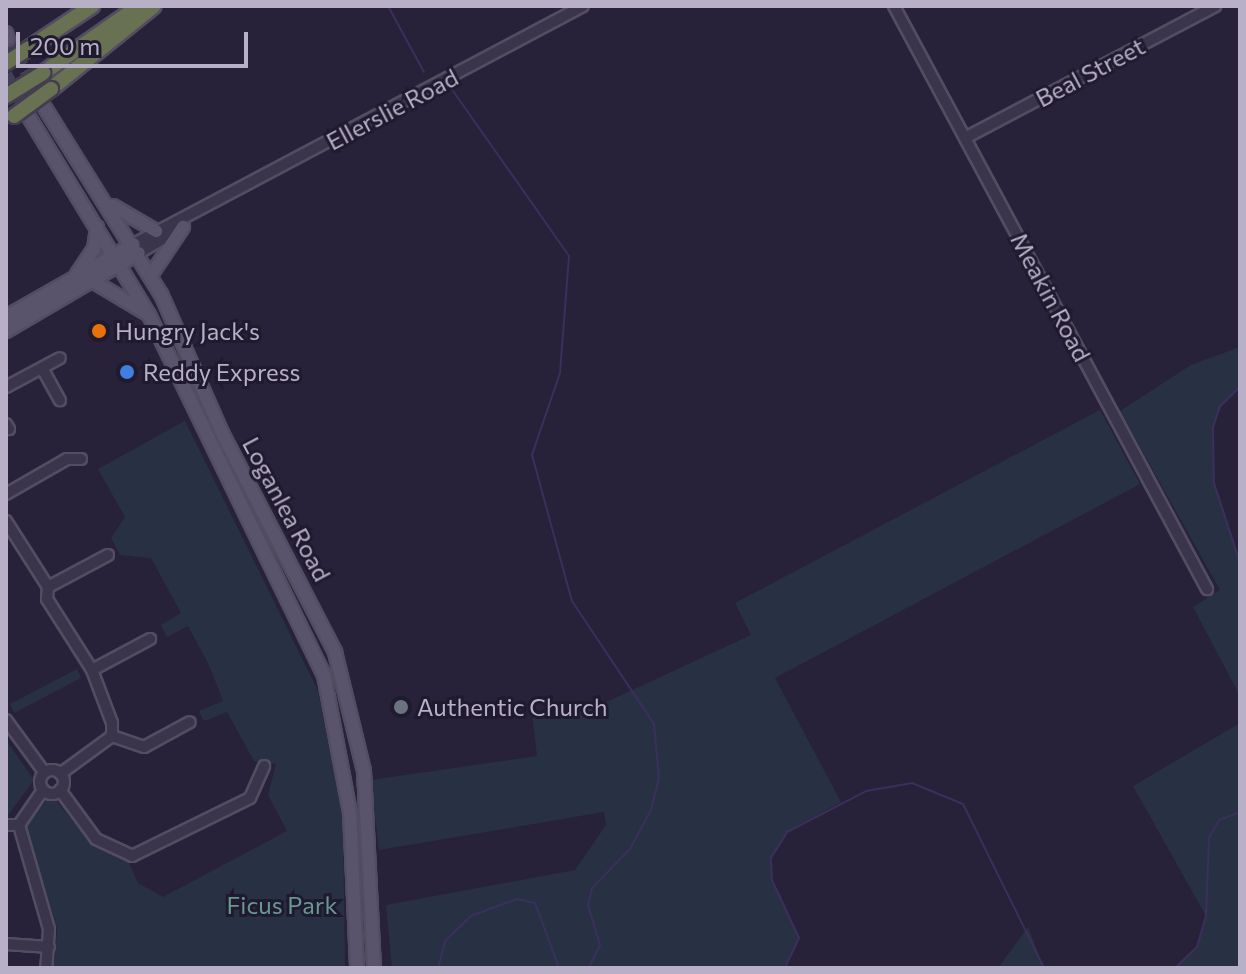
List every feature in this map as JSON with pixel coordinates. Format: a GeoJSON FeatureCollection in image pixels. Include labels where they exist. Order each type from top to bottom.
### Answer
{"type":"FeatureCollection","features":[{"type":"Feature","properties":{"kind":"highway"},"geometry":{"type":"LineString","coordinates":[[6,63],[92,6]]}},
{"type":"Feature","properties":{"kind":"highway"},"geometry":{"type":"LineString","coordinates":[[6,96],[139,6]]}},
{"type":"Feature","properties":{"kind":"highway"},"geometry":{"type":"LineString","coordinates":[[16,118],[154,6]]}},
{"type":"Feature","properties":{"kind":"main road","name":"Loganlea Road"},"geometry":{"type":"LineString","coordinates":[[45,108],[113,206],[151,275],[345,679],[364,771],[374,968]]}},
{"type":"Feature","properties":{"kind":"main road","name":"Loganlea Road"},"geometry":{"type":"LineString","coordinates":[[16,118],[97,227],[149,315],[328,688],[350,812],[357,968]]}},
{"type":"Feature","properties":{"kind":"main road"},"geometry":{"type":"LineString","coordinates":[[113,206],[156,231]]}},
{"type":"Feature","properties":{"kind":"main road"},"geometry":{"type":"LineString","coordinates":[[75,277],[94,249],[97,227]]}},
{"type":"Feature","properties":{"kind":"main road"},"geometry":{"type":"LineString","coordinates":[[151,275],[183,227]]}},
{"type":"Feature","properties":{"kind":"main road"},"geometry":{"type":"LineString","coordinates":[[6,317],[75,277],[136,248]]}},
{"type":"Feature","properties":{"kind":"main road"},"geometry":{"type":"LineString","coordinates":[[6,331],[91,280],[117,259]]}},
{"type":"Feature","properties":{"kind":"main road"},"geometry":{"type":"LineString","coordinates":[[91,280],[149,315]]}},
{"type":"Feature","properties":{"kind":"street","name":"Ellerslie Road"},"geometry":{"type":"LineString","coordinates":[[136,248],[156,231],[201,211],[583,6]]}},
{"type":"Feature","properties":{"kind":"street","name":"Meakin Road"},"geometry":{"type":"LineString","coordinates":[[894,6],[1207,589]]}},
{"type":"Feature","properties":{"kind":"street","name":"Beal Street"},"geometry":{"type":"LineString","coordinates":[[965,138],[1215,6]]}},
{"type":"Feature","properties":{"kind":"street","name":"Ellerslie Road"},"geometry":{"type":"LineString","coordinates":[[136,248],[183,227],[201,211]]}},
{"type":"Feature","properties":{"kind":"street"},"geometry":{"type":"LineString","coordinates":[[7,383],[60,358]]}},
{"type":"Feature","properties":{"kind":"street"},"geometry":{"type":"LineString","coordinates":[[42,368],[60,400]]}},
{"type":"Feature","properties":{"kind":"street"},"geometry":{"type":"LineString","coordinates":[[6,494],[67,459],[81,459]]}},
{"type":"Feature","properties":{"kind":"street"},"geometry":{"type":"LineString","coordinates":[[6,521],[48,587],[47,599],[92,670],[112,736]]}},
{"type":"Feature","properties":{"kind":"street"},"geometry":{"type":"LineString","coordinates":[[48,587],[108,555]]}},
{"type":"Feature","properties":{"kind":"street"},"geometry":{"type":"LineString","coordinates":[[92,670],[150,639]]}},
{"type":"Feature","properties":{"kind":"street"},"geometry":{"type":"LineString","coordinates":[[6,720],[44,772],[43,790],[19,825],[49,947],[46,968]]}},
{"type":"Feature","properties":{"kind":"street"},"geometry":{"type":"LineString","coordinates":[[112,736],[144,747],[190,722]]}},
{"type":"Feature","properties":{"kind":"street"},"geometry":{"type":"LineString","coordinates":[[44,772],[60,774],[112,736]]}},
{"type":"Feature","properties":{"kind":"street"},"geometry":{"type":"LineString","coordinates":[[60,774],[60,790],[96,839],[132,856],[250,798],[264,766]]}},
{"type":"Feature","properties":{"kind":"street"},"geometry":{"type":"LineString","coordinates":[[43,790],[60,790]]}},
{"type":"Feature","properties":{"kind":"street"},"geometry":{"type":"LineString","coordinates":[[6,825],[19,825]]}},
{"type":"Feature","properties":{"kind":"street"},"geometry":{"type":"LineString","coordinates":[[6,944],[49,947]]}},
{"type":"Feature","properties":{"kind":"green space"},"geometry":{"type":"Polygon","coordinates":[[[1240,347],[1240,387],[1220,406],[1213,428],[1214,483],[1240,563],[1240,696],[1193,607],[1220,590],[1120,411],[1191,365],[1240,347]]]}},
{"type":"Feature","properties":{"kind":"green space"},"geometry":{"type":"Polygon","coordinates":[[[1100,410],[1140,484],[775,678],[841,802],[787,831],[771,858],[772,880],[799,938],[785,968],[392,968],[386,905],[575,870],[606,825],[604,812],[379,850],[371,780],[537,756],[532,712],[598,706],[751,635],[735,603],[1100,410]]]}},
{"type":"Feature","properties":{"kind":"green space","name":"Ficus Park"},"geometry":{"type":"Polygon","coordinates":[[[185,421],[318,691],[343,818],[345,968],[35,968],[55,957],[57,928],[26,826],[47,800],[56,800],[90,843],[129,863],[138,883],[163,897],[287,831],[268,795],[276,764],[254,761],[227,712],[204,721],[199,711],[223,701],[209,665],[188,626],[167,637],[161,625],[181,613],[151,558],[120,555],[111,538],[125,517],[98,469],[185,421]]]}},
{"type":"Feature","properties":{"kind":"green space"},"geometry":{"type":"Polygon","coordinates":[[[77,669],[81,678],[14,713],[10,704],[77,669]]]}},
{"type":"Feature","properties":{"kind":"green space"},"geometry":{"type":"Polygon","coordinates":[[[1240,723],[1240,968],[1175,968],[1197,947],[1206,916],[1133,786],[1240,723]]]}},
{"type":"Feature","properties":{"kind":"green space"},"geometry":{"type":"Polygon","coordinates":[[[6,740],[34,780],[6,818],[6,740]]]}},
{"type":"Feature","properties":{"kind":"green space"},"geometry":{"type":"Polygon","coordinates":[[[1028,927],[1044,968],[998,968],[1028,927]]]}},
{"type":"Feature","properties":{"kind":"waterway"},"geometry":{"type":"LineString","coordinates":[[388,6],[424,72]]}},
{"type":"Feature","properties":{"kind":"waterway"},"geometry":{"type":"LineString","coordinates":[[451,88],[569,256],[560,373],[532,455],[572,601],[654,724],[659,778],[651,810],[630,849],[592,888],[588,905],[600,945],[589,968]]}},
{"type":"Feature","properties":{"kind":"waterway"},"geometry":{"type":"LineString","coordinates":[[1240,387],[1220,406],[1213,428],[1214,483],[1240,563]]}},
{"type":"Feature","properties":{"kind":"waterway"},"geometry":{"type":"LineString","coordinates":[[785,968],[799,938],[772,880],[771,858],[787,832],[866,791],[912,783],[963,804],[1044,968]]}},
{"type":"Feature","properties":{"kind":"waterway"},"geometry":{"type":"LineString","coordinates":[[1175,968],[1197,947],[1206,916],[1209,838],[1219,820],[1240,812]]}},
{"type":"Feature","properties":{"kind":"waterway"},"geometry":{"type":"LineString","coordinates":[[438,968],[445,941],[471,916],[517,899],[535,903],[559,968]]}},
{"type":"Feature","properties":{"kind":"tunnel"},"geometry":{"type":"LineString","coordinates":[[8,39],[43,103]]}},
{"type":"Feature","properties":{"kind":"tunnel"},"geometry":{"type":"LineString","coordinates":[[6,74],[28,114]]}},
{"type":"Feature","properties":{"kind":"place","name":"Hungry Jack's"},"geometry":{"type":"Point","coordinates":[99,331]}},
{"type":"Feature","properties":{"kind":"place","name":"Reddy Express"},"geometry":{"type":"Point","coordinates":[127,372]}},
{"type":"Feature","properties":{"kind":"place","name":"Authentic Church"},"geometry":{"type":"Point","coordinates":[401,707]}}]}
